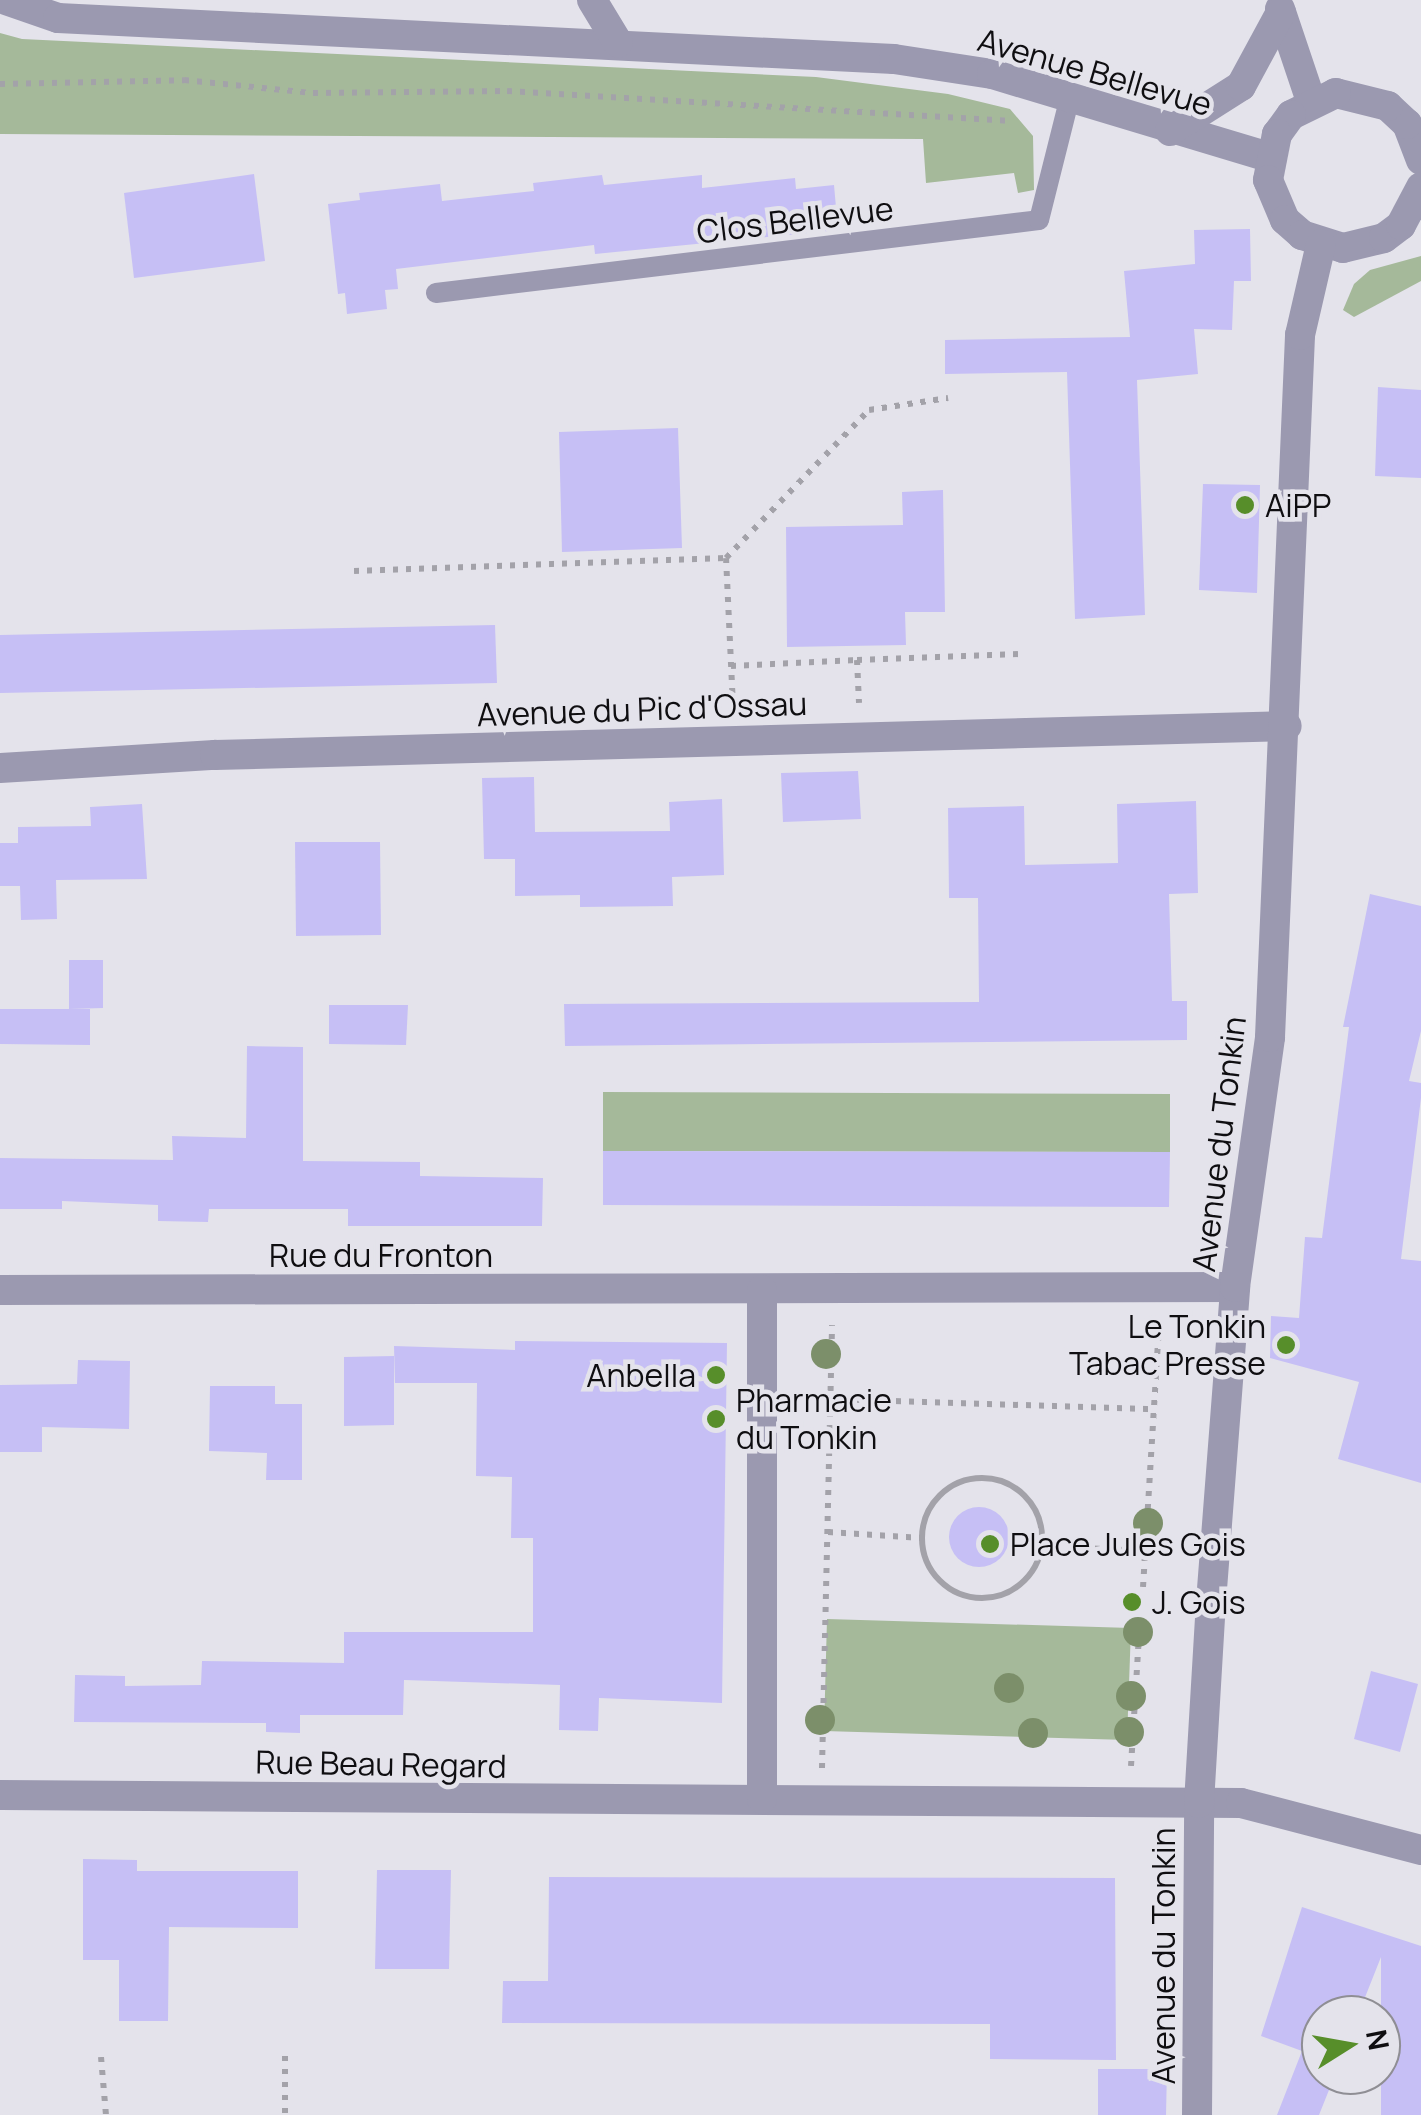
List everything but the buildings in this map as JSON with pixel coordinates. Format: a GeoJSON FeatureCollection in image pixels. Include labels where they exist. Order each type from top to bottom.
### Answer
{"type":"FeatureCollection","features":[{"type":"Feature","properties":{"kind":"street","name":"Avenue Bellevue"},"geometry":{"type":"LineString","coordinates":[[6,0],[58,18],[894,59],[992,74],[1069,101],[1269,158]]}},
{"type":"Feature","properties":{"kind":"street"},"geometry":{"type":"LineString","coordinates":[[592,0],[618,43]]}},
{"type":"Feature","properties":{"kind":"street"},"geometry":{"type":"LineString","coordinates":[[1279,6],[1311,101]]}},
{"type":"Feature","properties":{"kind":"street"},"geometry":{"type":"LineString","coordinates":[[1170,131],[1241,86],[1279,6]]}},
{"type":"Feature","properties":{"kind":"street"},"geometry":{"type":"LineString","coordinates":[[1418,202],[1384,238],[1343,248],[1321,244],[1294,228],[1274,201],[1269,158],[1291,115],[1311,101],[1363,96],[1414,118],[1421,160]]}},
{"type":"Feature","properties":{"kind":"street","name":"Avenue du Tonkin"},"geometry":{"type":"LineString","coordinates":[[1197,2115],[1200,1803],[1235,1286],[1270,1036],[1287,726],[1300,335],[1321,244]]}},
{"type":"Feature","properties":{"kind":"street","name":"Avenue du Pic d'Ossau"},"geometry":{"type":"LineString","coordinates":[[0,768],[216,755],[1287,726]]}},
{"type":"Feature","properties":{"kind":"street"},"geometry":{"type":"LineString","coordinates":[[1235,1286],[762,1290],[762,1798],[1241,1803],[1421,1850]]}},
{"type":"Feature","properties":{"kind":"street","name":"Rue du Fronton"},"geometry":{"type":"LineString","coordinates":[[0,1290],[762,1290]]}},
{"type":"Feature","properties":{"kind":"street","name":"Rue Beau Regard"},"geometry":{"type":"LineString","coordinates":[[0,1795],[762,1798]]}},
{"type":"Feature","properties":{"kind":"lane","name":"Clos Bellevue"},"geometry":{"type":"LineString","coordinates":[[436,293],[1039,220],[1069,101]]}},
{"type":"Feature","properties":{"kind":"path"},"geometry":{"type":"LineString","coordinates":[[0,84],[184,80],[313,94],[507,92],[1015,121],[1062,131]]}},
{"type":"Feature","properties":{"kind":"path"},"geometry":{"type":"LineString","coordinates":[[354,571],[726,558],[869,410],[948,398]]}},
{"type":"Feature","properties":{"kind":"path"},"geometry":{"type":"LineString","coordinates":[[726,558],[734,741]]}},
{"type":"Feature","properties":{"kind":"path"},"geometry":{"type":"LineString","coordinates":[[731,666],[1019,654]]}},
{"type":"Feature","properties":{"kind":"path"},"geometry":{"type":"LineString","coordinates":[[856,660],[860,738]]}},
{"type":"Feature","properties":{"kind":"path"},"geometry":{"type":"LineString","coordinates":[[1142,1587],[1162,1288]]}},
{"type":"Feature","properties":{"kind":"path"},"geometry":{"type":"LineString","coordinates":[[822,1799],[833,1290]]}},
{"type":"Feature","properties":{"kind":"path"},"geometry":{"type":"LineString","coordinates":[[831,1399],[1154,1409]]}},
{"type":"Feature","properties":{"kind":"path"},"geometry":{"type":"LineString","coordinates":[[986,1477],[1022,1491],[1042,1526],[1043,1546],[1024,1582],[988,1598],[949,1589],[925,1557],[922,1538],[925,1518],[948,1487],[986,1477]]}},
{"type":"Feature","properties":{"kind":"path"},"geometry":{"type":"LineString","coordinates":[[828,1532],[922,1538]]}},
{"type":"Feature","properties":{"kind":"path"},"geometry":{"type":"LineString","coordinates":[[1043,1546],[1144,1551]]}},
{"type":"Feature","properties":{"kind":"path"},"geometry":{"type":"LineString","coordinates":[[1129,1802],[1140,1620]]}},
{"type":"Feature","properties":{"kind":"path"},"geometry":{"type":"LineString","coordinates":[[285,2056],[285,2115]]}},
{"type":"Feature","properties":{"kind":"path"},"geometry":{"type":"LineString","coordinates":[[100,2057],[106,2115]]}},
{"type":"Feature","properties":{"kind":"green space"},"geometry":{"type":"Polygon","coordinates":[[[0,33],[22,39],[816,77],[948,94],[1010,109],[1033,136],[1034,190],[1018,193],[1014,173],[926,183],[923,139],[0,134],[0,33]]]}},
{"type":"Feature","properties":{"kind":"green space"},"geometry":{"type":"Polygon","coordinates":[[[1421,256],[1421,281],[1354,317],[1343,310],[1354,284],[1370,270],[1421,256]]]}},
{"type":"Feature","properties":{"kind":"green space"},"geometry":{"type":"Polygon","coordinates":[[[603,1092],[1170,1094],[1170,1152],[603,1151],[603,1092]]]}},
{"type":"Feature","properties":{"kind":"green space"},"geometry":{"type":"Polygon","coordinates":[[[827,1619],[1131,1628],[1127,1740],[824,1731],[827,1619]]]}},
{"type":"Feature","properties":{"kind":"place","name":"AiPP"},"geometry":{"type":"Point","coordinates":[1245,505]}},
{"type":"Feature","properties":{"kind":"place","name":"Le Tonkin Tabac Presse"},"geometry":{"type":"Point","coordinates":[1286,1345]}},
{"type":"Feature","properties":{"kind":"place","name":"Anbella"},"geometry":{"type":"Point","coordinates":[716,1375]}},
{"type":"Feature","properties":{"kind":"place","name":"Pharmacie du Tonkin"},"geometry":{"type":"Point","coordinates":[716,1419]}},
{"type":"Feature","properties":{"kind":"place","name":"Place Jules Gois"},"geometry":{"type":"Point","coordinates":[990,1544]}},
{"type":"Feature","properties":{"kind":"place","name":"J. Gois"},"geometry":{"type":"Point","coordinates":[1132,1602]}}]}
